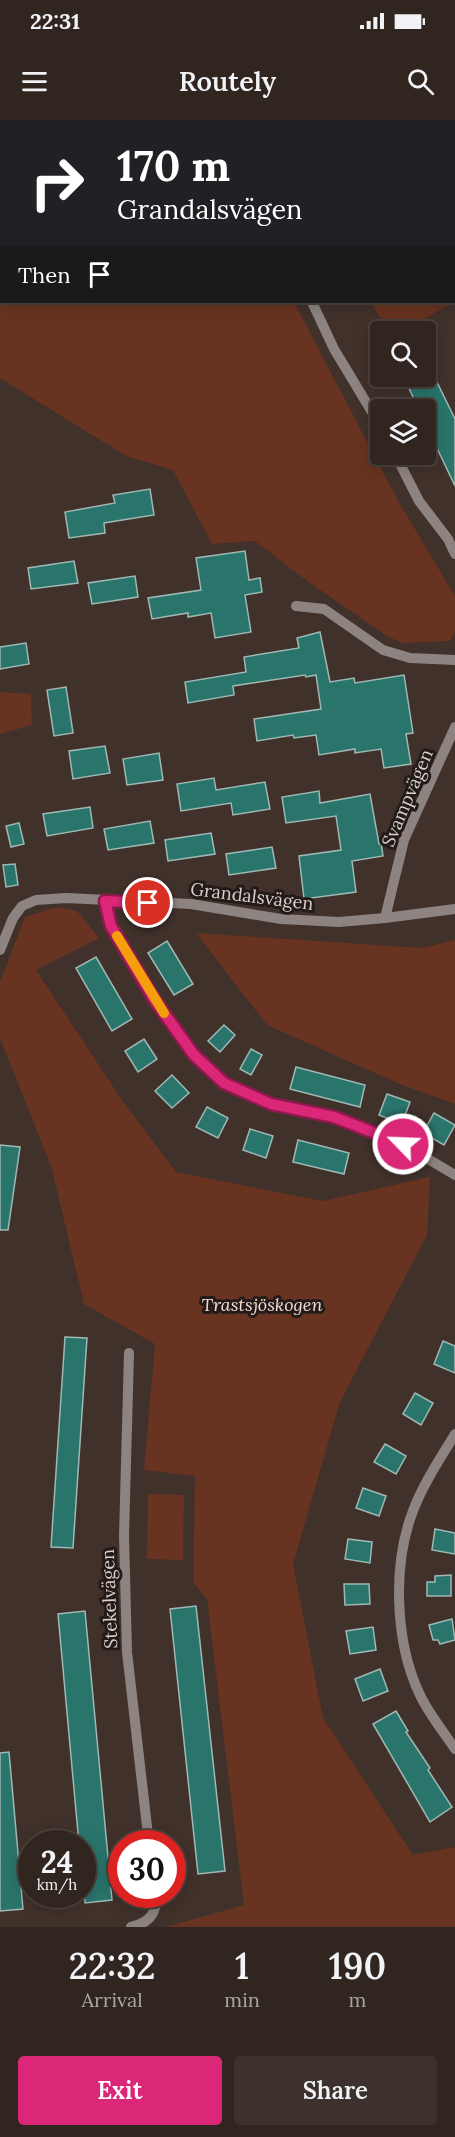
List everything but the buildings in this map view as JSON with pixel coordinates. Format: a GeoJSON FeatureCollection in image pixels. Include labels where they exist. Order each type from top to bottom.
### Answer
{"type":"FeatureCollection","features":[{"type":"Feature","properties":{"kind":"street"},"geometry":{"type":"LineString","coordinates":[[312,303],[334,349],[370,409]]}},
{"type":"Feature","properties":{"kind":"street"},"geometry":{"type":"LineString","coordinates":[[401,465],[419,501],[448,539],[455,554]]}},
{"type":"Feature","properties":{"kind":"street"},"geometry":{"type":"LineString","coordinates":[[296,606],[324,609],[383,650],[410,658],[455,660]]}},
{"type":"Feature","properties":{"kind":"street","name":"Svampvägen"},"geometry":{"type":"LineString","coordinates":[[385,918],[404,840],[455,727]]}},
{"type":"Feature","properties":{"kind":"street","name":"Grandalsvägen"},"geometry":{"type":"LineString","coordinates":[[0,950],[13,918],[22,906],[36,900],[66,898],[190,904],[281,919],[339,922],[455,909]]}},
{"type":"Feature","properties":{"kind":"street"},"geometry":{"type":"LineString","coordinates":[[105,901],[111,926],[154,999],[194,1055],[224,1083],[271,1104],[334,1117],[375,1131],[403,1144],[455,1175]]}},
{"type":"Feature","properties":{"kind":"street","name":"Stekelvägen"},"geometry":{"type":"LineString","coordinates":[[129,1353],[124,1536],[127,1652],[147,1830]]}},
{"type":"Feature","properties":{"kind":"street"},"geometry":{"type":"LineString","coordinates":[[455,1434],[412,1512],[401,1556],[399,1584],[406,1656],[413,1677],[431,1714],[455,1749]]}},
{"type":"Feature","properties":{"kind":"street"},"geometry":{"type":"LineString","coordinates":[[131,1927],[142,1925],[151,1917],[156,1908]]}},
{"type":"Feature","properties":{"kind":"green space"},"geometry":{"type":"Polygon","coordinates":[[[0,303],[295,303],[370,447],[370,465],[379,465],[455,596],[455,632],[450,641],[402,643],[387,636],[306,580],[255,541],[212,544],[173,470],[126,456],[0,378],[0,303]]]}},
{"type":"Feature","properties":{"kind":"green space"},"geometry":{"type":"Polygon","coordinates":[[[372,303],[452,303],[421,321],[382,321],[372,303]]]}},
{"type":"Feature","properties":{"kind":"green space"},"geometry":{"type":"Polygon","coordinates":[[[0,692],[31,694],[32,725],[0,734],[0,692]]]}},
{"type":"Feature","properties":{"kind":"green space","name":"Trastsjöskogen"},"geometry":{"type":"Polygon","coordinates":[[[57,907],[77,911],[99,938],[36,970],[126,1106],[176,1172],[323,1201],[430,1177],[427,1235],[340,1402],[293,1564],[323,1718],[413,1855],[455,1847],[455,1927],[166,1927],[244,1905],[207,1599],[193,1582],[195,1476],[144,1470],[155,1344],[84,1304],[52,1169],[0,1038],[0,982],[25,917],[57,907]]]}},
{"type":"Feature","properties":{"kind":"green space"},"geometry":{"type":"Polygon","coordinates":[[[196,933],[422,948],[455,940],[455,1104],[402,1085],[267,1025],[196,933]]]}},
{"type":"Feature","properties":{"kind":"green space"},"geometry":{"type":"Polygon","coordinates":[[[148,1494],[184,1495],[183,1560],[147,1559],[148,1494]]]}},
{"type":"Feature","properties":{"kind":"slow traffic"},"geometry":{"type":"LineString","coordinates":[[117,936],[164,1013]]}},
{"type":"Feature","properties":{"kind":"route"},"geometry":{"type":"LineString","coordinates":[[148,903],[105,901],[111,926],[154,999],[194,1055],[224,1083],[271,1104],[334,1117],[375,1131],[403,1144]]}}]}
